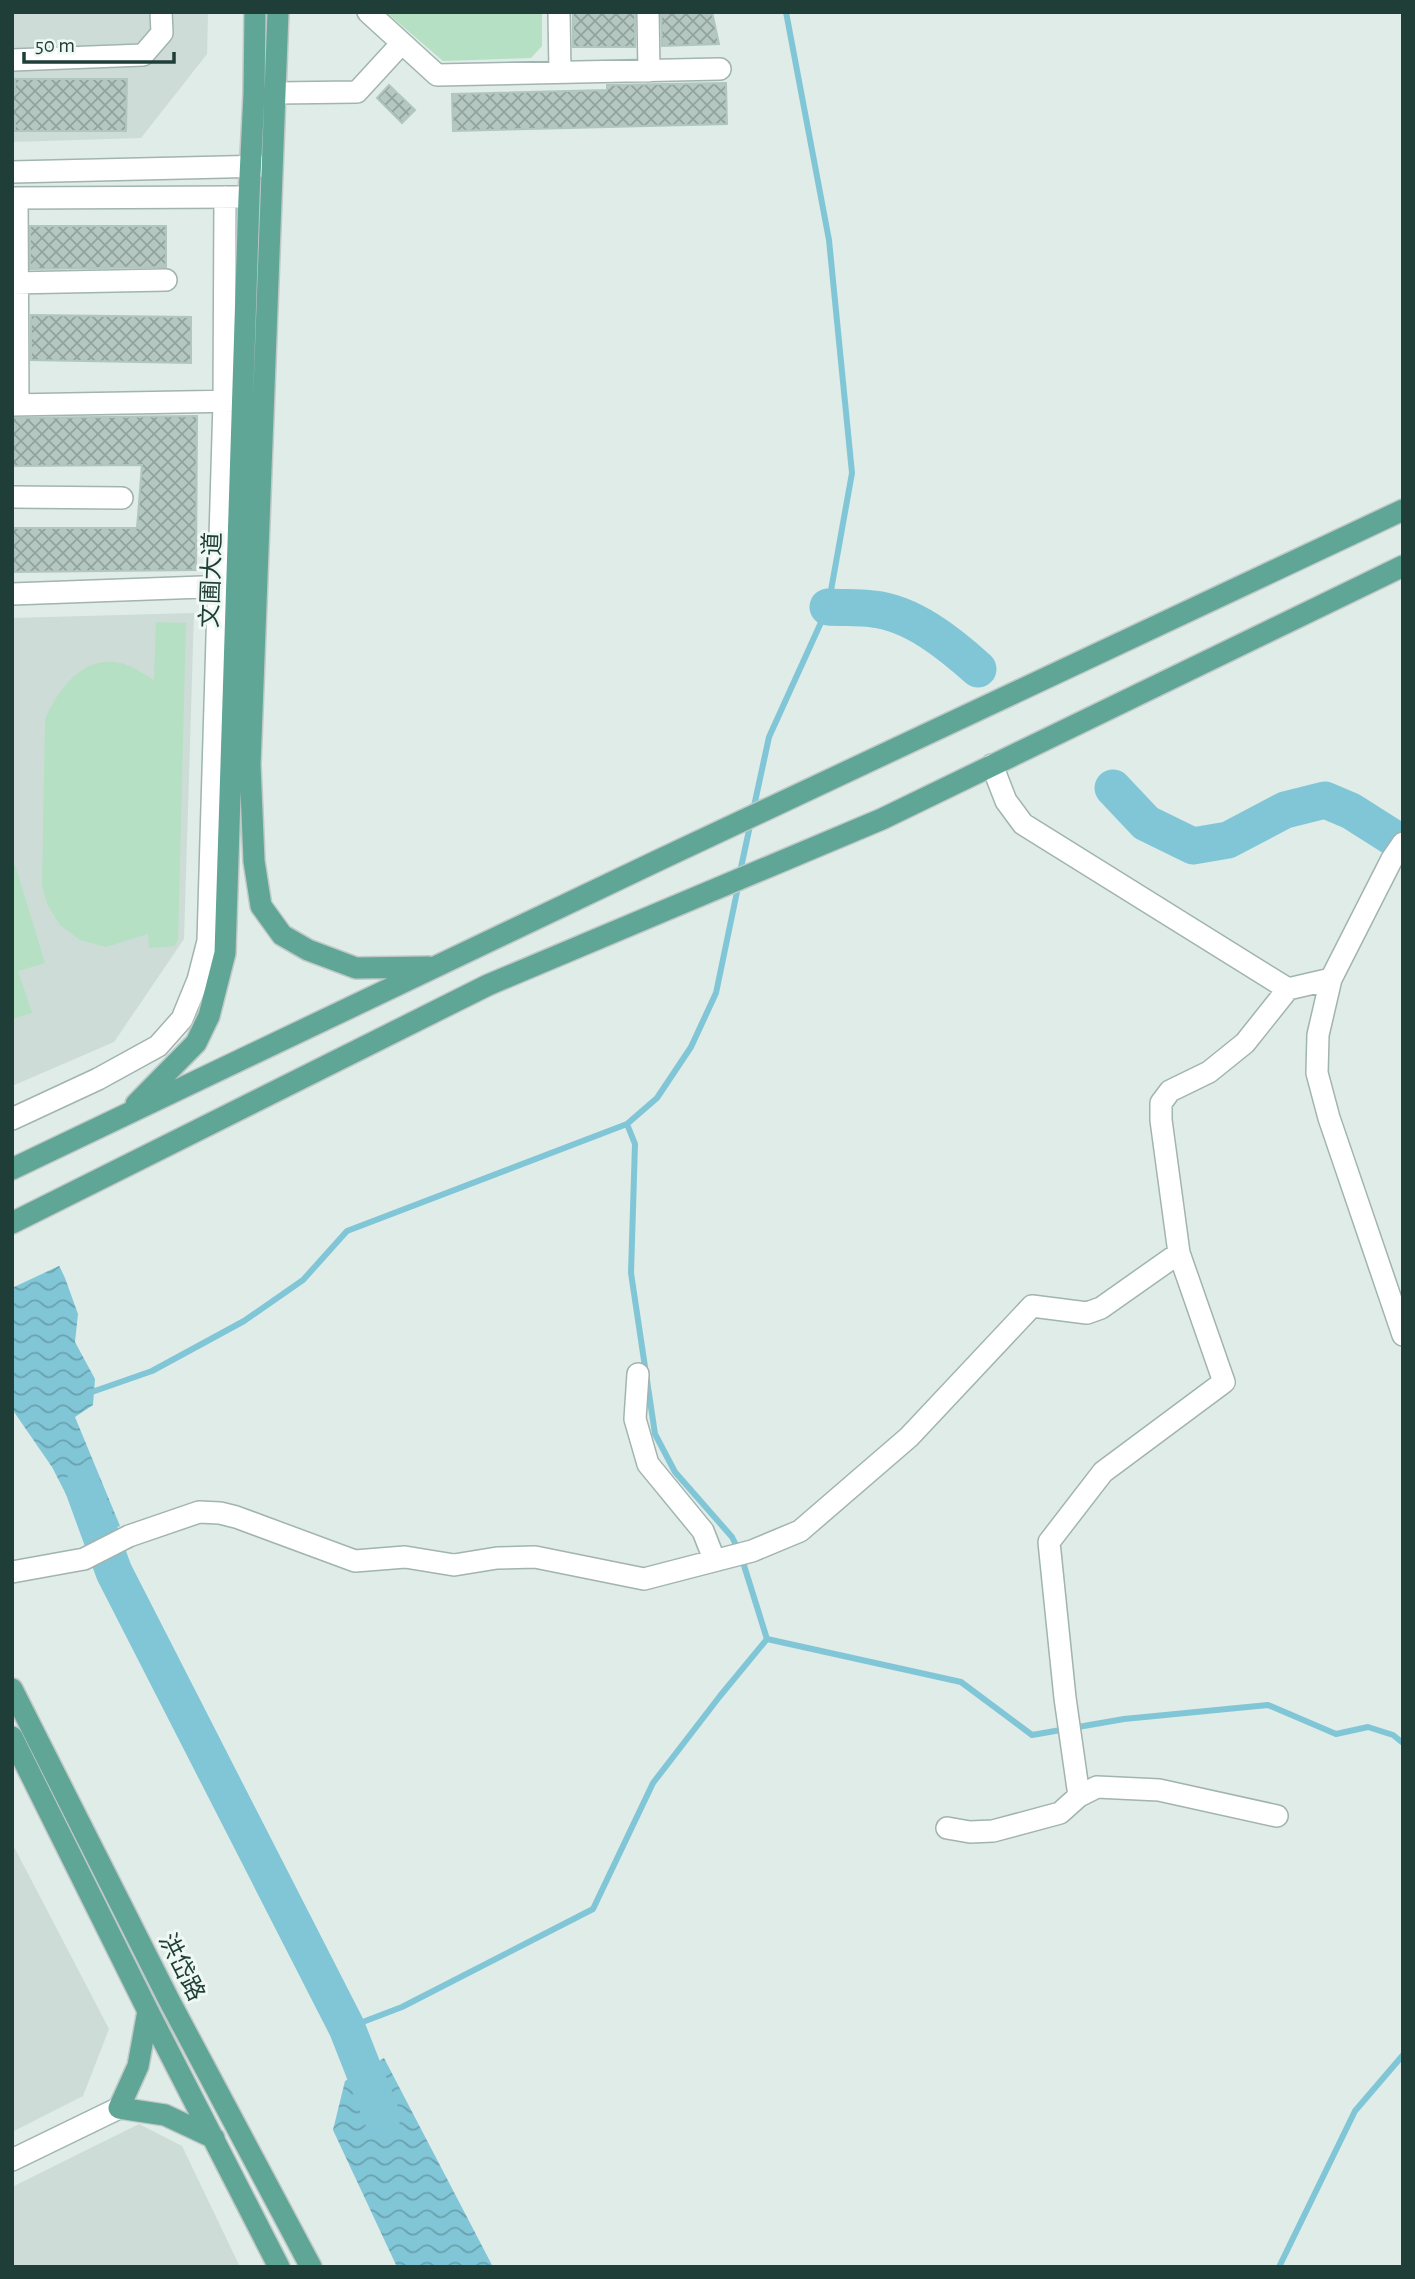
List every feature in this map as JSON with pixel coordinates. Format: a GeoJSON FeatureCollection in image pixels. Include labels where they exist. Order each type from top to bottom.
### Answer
{"type":"FeatureCollection","features":[{"type":"Feature","properties":{"kind":"main road","name":"文圃大道"},"geometry":{"type":"LineString","coordinates":[[124,1115],[196,1043],[209,1016],[225,953],[237,584],[234,401],[251,165],[255,12]]}},
{"type":"Feature","properties":{"kind":"main road","name":"文圃大道"},"geometry":{"type":"LineString","coordinates":[[278,12],[272,197],[237,584],[254,861],[261,906],[282,935],[308,950],[356,968],[435,967]]}},
{"type":"Feature","properties":{"kind":"main road"},"geometry":{"type":"LineString","coordinates":[[15,1168],[768,808],[1403,510]]}},
{"type":"Feature","properties":{"kind":"main road"},"geometry":{"type":"LineString","coordinates":[[12,1223],[488,985],[882,818],[1403,566]]}},
{"type":"Feature","properties":{"kind":"main road","name":"洪岱路"},"geometry":{"type":"LineString","coordinates":[[12,1689],[170,2002],[311,2267]]}},
{"type":"Feature","properties":{"kind":"main road"},"geometry":{"type":"LineString","coordinates":[[12,1737],[279,2267]]}},
{"type":"Feature","properties":{"kind":"main road"},"geometry":{"type":"LineString","coordinates":[[148,2011],[138,2066],[119,2108],[165,2115],[214,2138]]}},
{"type":"Feature","properties":{"kind":"street"},"geometry":{"type":"LineString","coordinates":[[12,60],[143,55],[162,33],[161,12]]}},
{"type":"Feature","properties":{"kind":"street"},"geometry":{"type":"LineString","coordinates":[[368,12],[437,75],[720,69]]}},
{"type":"Feature","properties":{"kind":"street"},"geometry":{"type":"LineString","coordinates":[[559,12],[560,72]]}},
{"type":"Feature","properties":{"kind":"street"},"geometry":{"type":"LineString","coordinates":[[648,12],[649,71]]}},
{"type":"Feature","properties":{"kind":"street"},"geometry":{"type":"LineString","coordinates":[[276,93],[357,92],[402,43]]}},
{"type":"Feature","properties":{"kind":"street"},"geometry":{"type":"LineString","coordinates":[[12,172],[273,166]]}},
{"type":"Feature","properties":{"kind":"street"},"geometry":{"type":"LineString","coordinates":[[225,197],[234,401],[15,405],[14,198],[225,197],[272,197]]}},
{"type":"Feature","properties":{"kind":"street"},"geometry":{"type":"LineString","coordinates":[[15,283],[166,280]]}},
{"type":"Feature","properties":{"kind":"street"},"geometry":{"type":"LineString","coordinates":[[12,497],[122,498]]}},
{"type":"Feature","properties":{"kind":"street"},"geometry":{"type":"LineString","coordinates":[[12,594],[237,584],[208,942],[198,980],[182,1020],[158,1046],[98,1079],[12,1119]]}},
{"type":"Feature","properties":{"kind":"street"},"geometry":{"type":"LineString","coordinates":[[992,765],[1006,801],[1023,824],[1288,989]]}},
{"type":"Feature","properties":{"kind":"street"},"geometry":{"type":"LineString","coordinates":[[1397,851],[1331,979],[1318,1035],[1317,1073],[1329,1118],[1403,1335]]}},
{"type":"Feature","properties":{"kind":"street"},"geometry":{"type":"LineString","coordinates":[[947,1828],[970,1832],[993,1831],[1060,1813],[1078,1787],[1065,1698],[1049,1542],[1103,1472],[1224,1382],[1179,1253],[1161,1103],[1170,1091],[1209,1072],[1245,1042],[1288,989],[1331,979]]}},
{"type":"Feature","properties":{"kind":"street"},"geometry":{"type":"LineString","coordinates":[[12,1572],[84,1559],[129,1536],[199,1511],[236,1517],[355,1561],[405,1557],[454,1565],[497,1558],[535,1557],[644,1579],[752,1551],[800,1531],[909,1437],[1032,1306],[1087,1313],[1101,1308],[1179,1253]]}},
{"type":"Feature","properties":{"kind":"street"},"geometry":{"type":"LineString","coordinates":[[638,1374],[635,1419],[648,1464],[703,1531],[719,1558]]}},
{"type":"Feature","properties":{"kind":"street"},"geometry":{"type":"LineString","coordinates":[[1078,1787],[1160,1790],[1278,1816]]}},
{"type":"Feature","properties":{"kind":"street"},"geometry":{"type":"LineString","coordinates":[[12,2160],[119,2108]]}},
{"type":"Feature","properties":{"kind":"shaded area"},"geometry":{"type":"Polygon","coordinates":[[[12,12],[208,12],[207,54],[141,138],[12,142],[12,12]]]}},
{"type":"Feature","properties":{"kind":"shaded area"},"geometry":{"type":"Polygon","coordinates":[[[194,613],[184,939],[114,1042],[12,1086],[12,618],[194,613]]]}},
{"type":"Feature","properties":{"kind":"shaded area"},"geometry":{"type":"Polygon","coordinates":[[[12,1843],[109,2029],[83,2096],[12,2132],[12,1843]]]}},
{"type":"Feature","properties":{"kind":"shaded area"},"geometry":{"type":"Polygon","coordinates":[[[139,2124],[182,2146],[240,2267],[12,2267],[12,2187],[139,2124]]]}},
{"type":"Feature","properties":{"kind":"green space"},"geometry":{"type":"Polygon","coordinates":[[[386,12],[542,12],[542,46],[531,58],[443,61],[386,12]]]}},
{"type":"Feature","properties":{"kind":"green space"},"geometry":{"type":"Polygon","coordinates":[[[156,622],[186,623],[178,939],[175,946],[149,948],[148,934],[106,947],[80,940],[60,925],[48,906],[42,887],[45,719],[63,688],[80,671],[91,665],[102,662],[125,664],[154,680],[156,622]]]}},
{"type":"Feature","properties":{"kind":"green space"},"geometry":{"type":"Polygon","coordinates":[[[15,865],[45,963],[18,971],[32,1013],[12,1019],[12,866],[15,865]]]}},
{"type":"Feature","properties":{"kind":"water"},"geometry":{"type":"Polygon","coordinates":[[[12,1166],[65,1278],[78,1314],[75,1342],[95,1379],[93,1405],[75,1417],[120,1526],[88,1537],[52,1467],[12,1409],[12,1166]]]}},
{"type":"Feature","properties":{"kind":"water"},"geometry":{"type":"Polygon","coordinates":[[[384,2058],[493,2267],[397,2267],[333,2130],[345,2081],[384,2058]]]}},
{"type":"Feature","properties":{"kind":"pier"},"geometry":{"type":"Polygon","coordinates":[[[12,1163],[61,1265],[12,1288],[12,1163]]]}},
{"type":"Feature","properties":{"kind":"building"},"geometry":{"type":"Polygon","coordinates":[[[573,12],[635,12],[635,47],[573,47],[573,12]]]}},
{"type":"Feature","properties":{"kind":"building"},"geometry":{"type":"Polygon","coordinates":[[[661,12],[712,12],[719,44],[662,46],[661,12]]]}},
{"type":"Feature","properties":{"kind":"building"},"geometry":{"type":"Polygon","coordinates":[[[15,79],[127,79],[126,131],[15,131],[12,91],[15,91],[15,79]]]}},
{"type":"Feature","properties":{"kind":"building"},"geometry":{"type":"Polygon","coordinates":[[[726,83],[727,124],[453,131],[452,94],[607,90],[607,85],[726,83]]]}},
{"type":"Feature","properties":{"kind":"building"},"geometry":{"type":"Polygon","coordinates":[[[389,85],[415,110],[402,123],[377,98],[389,85]]]}},
{"type":"Feature","properties":{"kind":"building"},"geometry":{"type":"Polygon","coordinates":[[[30,226],[166,226],[166,267],[30,269],[30,226]]]}},
{"type":"Feature","properties":{"kind":"building"},"geometry":{"type":"Polygon","coordinates":[[[31,315],[191,317],[191,363],[31,360],[31,315]]]}},
{"type":"Feature","properties":{"kind":"building"},"geometry":{"type":"Polygon","coordinates":[[[197,416],[196,570],[12,572],[12,528],[137,528],[142,465],[12,466],[12,418],[197,416]]]}},
{"type":"Feature","properties":{"kind":"waterway"},"geometry":{"type":"LineString","coordinates":[[753,811],[769,737],[828,607],[852,473],[829,240],[786,12]]}},
{"type":"Feature","properties":{"kind":"waterway"},"geometry":{"type":"LineString","coordinates":[[828,607],[873,609],[902,616],[955,649],[978,669]]}},
{"type":"Feature","properties":{"kind":"waterway"},"geometry":{"type":"LineString","coordinates":[[1113,788],[1146,823],[1193,846],[1228,840],[1285,810],[1325,800],[1351,811],[1403,844]]}},
{"type":"Feature","properties":{"kind":"waterway"},"geometry":{"type":"LineString","coordinates":[[740,872],[751,821]]}},
{"type":"Feature","properties":{"kind":"waterway"},"geometry":{"type":"LineString","coordinates":[[89,1393],[152,1371],[244,1321],[303,1280],[347,1231],[627,1124],[657,1098],[691,1047],[716,993],[738,887]]}},
{"type":"Feature","properties":{"kind":"waterway"},"geometry":{"type":"LineString","coordinates":[[627,1124],[635,1144],[631,1273],[655,1434],[675,1472],[732,1537],[738,1549]]}},
{"type":"Feature","properties":{"kind":"waterway"},"geometry":{"type":"LineString","coordinates":[[83,1487],[114,1572],[347,2028],[382,2117]]}},
{"type":"Feature","properties":{"kind":"waterway"},"geometry":{"type":"LineString","coordinates":[[742,1559],[767,1639],[961,1682],[1032,1735],[1124,1719],[1268,1705],[1336,1734],[1368,1727],[1393,1735],[1403,1743]]}},
{"type":"Feature","properties":{"kind":"waterway"},"geometry":{"type":"LineString","coordinates":[[347,2028],[402,2007],[593,1909],[653,1783],[767,1639]]}},
{"type":"Feature","properties":{"kind":"waterway"},"geometry":{"type":"LineString","coordinates":[[1279,2267],[1355,2111],[1403,2055]]}}]}
